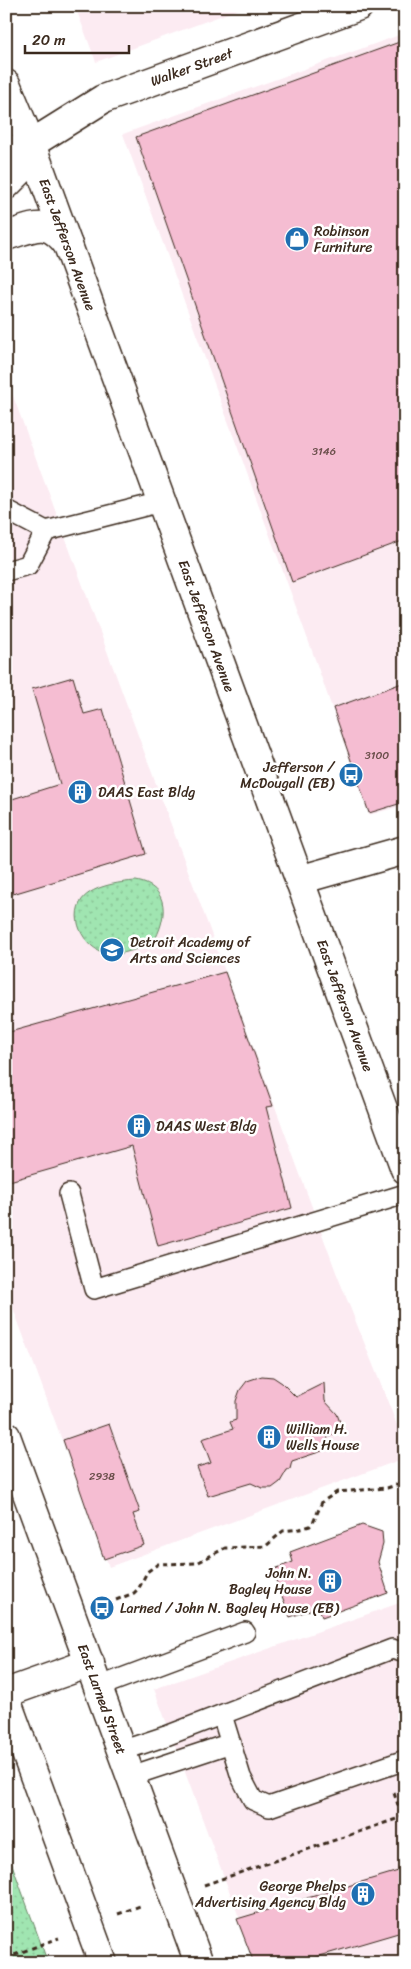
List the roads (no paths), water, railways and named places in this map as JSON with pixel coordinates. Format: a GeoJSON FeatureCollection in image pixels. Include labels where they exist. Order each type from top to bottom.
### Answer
{"type":"FeatureCollection","features":[{"type":"Feature","properties":{"kind":"street","name":"Walker Street"},"geometry":{"type":"LineString","coordinates":[[6,153],[31,144],[102,99],[359,6]]}},
{"type":"Feature","properties":{"kind":"street","name":"East Jefferson Avenue"},"geometry":{"type":"LineString","coordinates":[[6,84],[31,144],[405,1169]]}},
{"type":"Feature","properties":{"kind":"street"},"geometry":{"type":"LineString","coordinates":[[6,185],[22,169],[31,144]]}},
{"type":"Feature","properties":{"kind":"street"},"geometry":{"type":"LineString","coordinates":[[6,236],[41,226],[55,231],[68,245]]}},
{"type":"Feature","properties":{"kind":"street"},"geometry":{"type":"LineString","coordinates":[[299,880],[405,850]]}},
{"type":"Feature","properties":{"kind":"street","name":"East Larned Street"},"geometry":{"type":"LineString","coordinates":[[6,1436],[199,1963]]}},
{"type":"Feature","properties":{"kind":"street"},"geometry":{"type":"LineString","coordinates":[[6,1693],[94,1675]]}},
{"type":"Feature","properties":{"kind":"street"},"geometry":{"type":"LineString","coordinates":[[6,1699],[103,1963]]}},
{"type":"Feature","properties":{"kind":"lane"},"geometry":{"type":"LineString","coordinates":[[6,510],[46,531],[161,502]]}},
{"type":"Feature","properties":{"kind":"lane"},"geometry":{"type":"LineString","coordinates":[[6,571],[28,565],[46,531]]}},
{"type":"Feature","properties":{"kind":"lane"},"geometry":{"type":"LineString","coordinates":[[69,1194],[94,1288],[405,1194]]}},
{"type":"Feature","properties":{"kind":"lane"},"geometry":{"type":"LineString","coordinates":[[94,1675],[245,1632]]}},
{"type":"Feature","properties":{"kind":"lane"},"geometry":{"type":"LineString","coordinates":[[120,1751],[222,1715],[392,1649],[405,1653]]}},
{"type":"Feature","properties":{"kind":"lane"},"geometry":{"type":"LineString","coordinates":[[222,1715],[241,1777],[253,1800],[269,1807],[405,1760]]}},
{"type":"Feature","properties":{"kind":"lane"},"geometry":{"type":"LineString","coordinates":[[131,1776],[231,1743]]}},
{"type":"Feature","properties":{"kind":"place","name":"Robinson Furniture"},"geometry":{"type":"Point","coordinates":[297,239]}},
{"type":"Feature","properties":{"kind":"place","name":"Jefferson / McDougall (EB)"},"geometry":{"type":"Point","coordinates":[351,775]}},
{"type":"Feature","properties":{"kind":"place","name":"DAAS East Bldg"},"geometry":{"type":"Point","coordinates":[80,792]}},
{"type":"Feature","properties":{"kind":"place","name":"Detroit Academy of Arts and Sciences"},"geometry":{"type":"Point","coordinates":[112,950]}},
{"type":"Feature","properties":{"kind":"place","name":"DAAS West Bldg"},"geometry":{"type":"Point","coordinates":[139,1126]}},
{"type":"Feature","properties":{"kind":"place","name":"William H. Wells House"},"geometry":{"type":"Point","coordinates":[269,1437]}},
{"type":"Feature","properties":{"kind":"place","name":"John N. Bagley House"},"geometry":{"type":"Point","coordinates":[330,1581]}},
{"type":"Feature","properties":{"kind":"place","name":"Larned / John N. Bagley House (EB)"},"geometry":{"type":"Point","coordinates":[102,1608]}},
{"type":"Feature","properties":{"kind":"place","name":"George Phelps Advertising Agency Bldg"},"geometry":{"type":"Point","coordinates":[363,1894]}}]}
